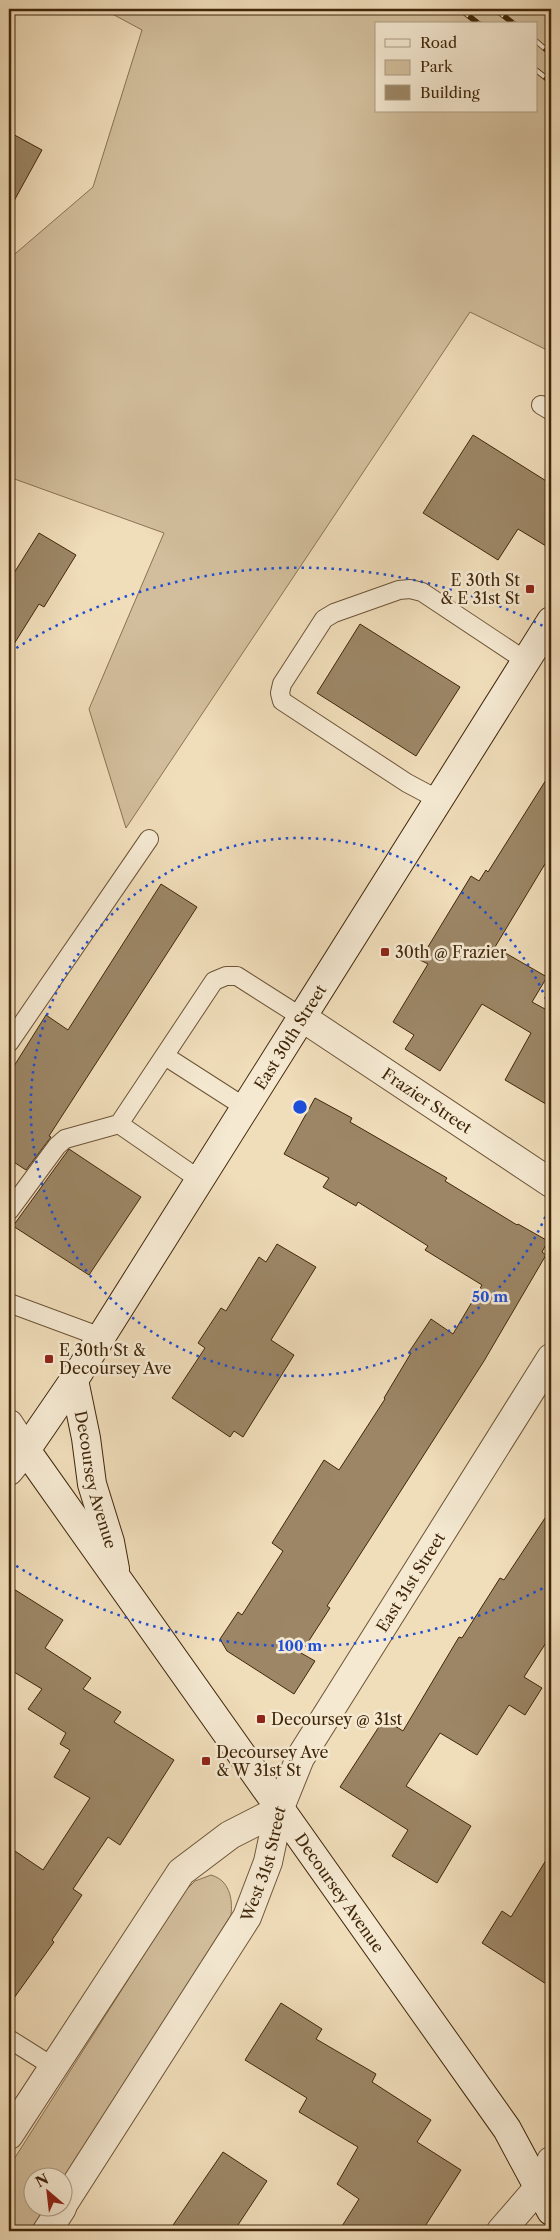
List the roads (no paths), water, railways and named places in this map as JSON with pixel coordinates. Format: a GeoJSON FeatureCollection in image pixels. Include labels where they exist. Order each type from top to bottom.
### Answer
{"type":"FeatureCollection","features":[{"type":"Feature","properties":{"kind":"main road","name":"East 30th Street"},"geometry":{"type":"LineString","coordinates":[[9,1471],[26,1450],[74,1380],[551,621]]}},
{"type":"Feature","properties":{"kind":"main road","name":"Frazier Street"},"geometry":{"type":"LineString","coordinates":[[303,1018],[551,1183]]}},
{"type":"Feature","properties":{"kind":"main road","name":"East 31st Street"},"geometry":{"type":"LineString","coordinates":[[280,1810],[300,1758],[551,1358]]}},
{"type":"Feature","properties":{"kind":"main road","name":"Decoursey Avenue"},"geometry":{"type":"LineString","coordinates":[[74,1380],[86,1438],[92,1484],[110,1542],[118,1581]]}},
{"type":"Feature","properties":{"kind":"main road","name":"Decoursey Avenue"},"geometry":{"type":"LineString","coordinates":[[9,1424],[118,1581],[507,2129],[545,2185],[551,2211]]}},
{"type":"Feature","properties":{"kind":"main road","name":"West 31st Street"},"geometry":{"type":"LineString","coordinates":[[9,2135],[52,2066],[181,1872],[230,1835],[280,1810]]}},
{"type":"Feature","properties":{"kind":"main road","name":"West 31st Street"},"geometry":{"type":"LineString","coordinates":[[72,2191],[246,1917],[268,1862],[280,1810]]}},
{"type":"Feature","properties":{"kind":"main road"},"geometry":{"type":"LineString","coordinates":[[501,2231],[545,2185],[551,2161]]}},
{"type":"Feature","properties":{"kind":"main road","name":"West 31st Street"},"geometry":{"type":"LineString","coordinates":[[47,2231],[55,2218]]}},
{"type":"Feature","properties":{"kind":"lane"},"geometry":{"type":"LineString","coordinates":[[440,800],[407,783],[282,701],[280,693],[282,684],[324,619],[334,613],[399,590],[410,589],[422,592],[526,661]]}},
{"type":"Feature","properties":{"kind":"lane"},"geometry":{"type":"LineString","coordinates":[[9,1042],[149,840]]}},
{"type":"Feature","properties":{"kind":"lane"},"geometry":{"type":"LineString","coordinates":[[9,1211],[61,1142],[65,1139],[119,1124],[214,982],[226,976],[237,976],[303,1018]]}},
{"type":"Feature","properties":{"kind":"lane"},"geometry":{"type":"LineString","coordinates":[[165,1056],[246,1108]]}},
{"type":"Feature","properties":{"kind":"lane"},"geometry":{"type":"LineString","coordinates":[[119,1124],[200,1180]]}},
{"type":"Feature","properties":{"kind":"lane"},"geometry":{"type":"LineString","coordinates":[[9,1303],[101,1337]]}},
{"type":"Feature","properties":{"kind":"lane"},"geometry":{"type":"LineString","coordinates":[[9,2039],[52,2066]]}},
{"type":"Feature","properties":{"kind":"railway"},"geometry":{"type":"LineString","coordinates":[[460,9],[476,22]]}},
{"type":"Feature","properties":{"kind":"railway"},"geometry":{"type":"LineString","coordinates":[[495,9],[511,22]]}},
{"type":"Feature","properties":{"kind":"railway"},"geometry":{"type":"LineString","coordinates":[[538,43],[551,54]]}},
{"type":"Feature","properties":{"kind":"railway"},"geometry":{"type":"LineString","coordinates":[[538,72],[551,82]]}},
{"type":"Feature","properties":{"kind":"place","name":"E 30th St & E 31st St"},"geometry":{"type":"Point","coordinates":[530,589]}},
{"type":"Feature","properties":{"kind":"place","name":"30th @ Frazier"},"geometry":{"type":"Point","coordinates":[385,952]}},
{"type":"Feature","properties":{"kind":"place","name":"E 30th St & Decoursey Ave"},"geometry":{"type":"Point","coordinates":[49,1359]}},
{"type":"Feature","properties":{"kind":"place","name":"Decoursey @ 31st"},"geometry":{"type":"Point","coordinates":[261,1719]}},
{"type":"Feature","properties":{"kind":"place","name":"Decoursey Ave & W 31st St"},"geometry":{"type":"Point","coordinates":[206,1761]}}]}
